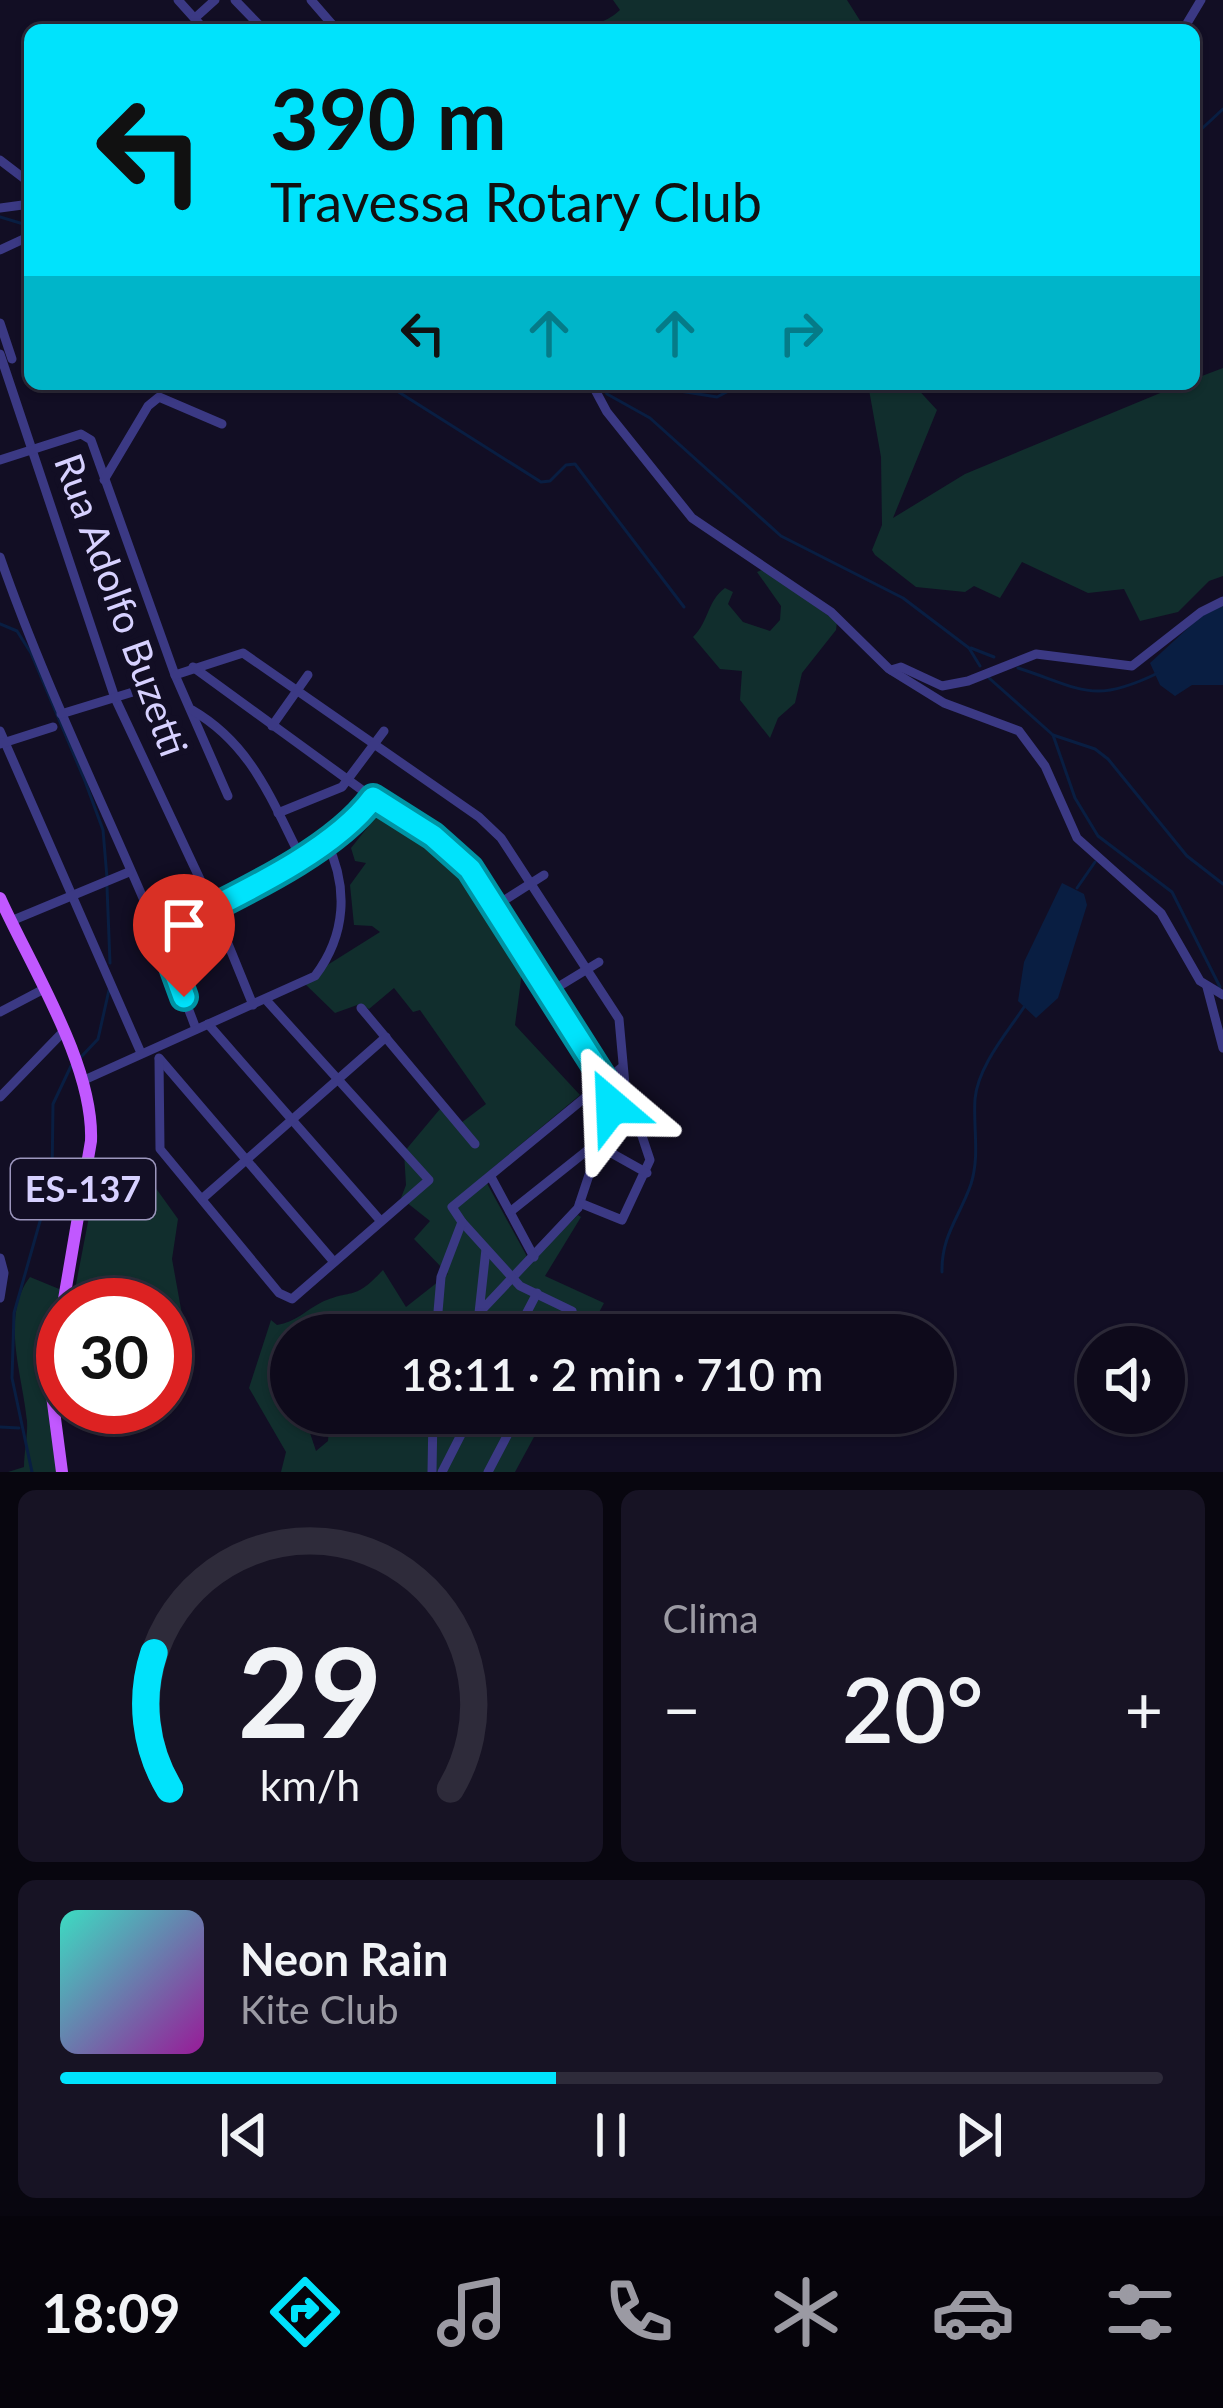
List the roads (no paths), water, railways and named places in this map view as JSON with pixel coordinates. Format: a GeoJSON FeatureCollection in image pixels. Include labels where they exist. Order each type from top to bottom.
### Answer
{"type":"FeatureCollection","features":[{"type":"Feature","properties":{"kind":"main road","name":"ES-137"},"geometry":{"type":"LineString","coordinates":[[0,898],[79,1073],[91,1141],[68,1278]]}},
{"type":"Feature","properties":{"kind":"main road","name":"ES-137"},"geometry":{"type":"LineString","coordinates":[[57,1434],[62,1472]]}},
{"type":"Feature","properties":{"kind":"street"},"geometry":{"type":"LineString","coordinates":[[178,0],[200,24]]}},
{"type":"Feature","properties":{"kind":"street"},"geometry":{"type":"LineString","coordinates":[[195,18],[215,0]]}},
{"type":"Feature","properties":{"kind":"street"},"geometry":{"type":"LineString","coordinates":[[236,0],[258,24]]}},
{"type":"Feature","properties":{"kind":"street"},"geometry":{"type":"LineString","coordinates":[[311,0],[330,24]]}},
{"type":"Feature","properties":{"kind":"street"},"geometry":{"type":"LineString","coordinates":[[0,160],[24,178]]}},
{"type":"Feature","properties":{"kind":"street"},"geometry":{"type":"LineString","coordinates":[[0,323],[12,359]]}},
{"type":"Feature","properties":{"kind":"street","name":"Rua Adolfo Buzetti"},"geometry":{"type":"LineString","coordinates":[[0,354],[115,698],[213,907],[253,1005]]}},
{"type":"Feature","properties":{"kind":"street"},"geometry":{"type":"LineString","coordinates":[[595,390],[680,507],[709,532],[831,611],[891,670],[944,703],[1019,731],[1046,766],[1077,838],[1161,914],[1207,987],[1223,1048]]}},
{"type":"Feature","properties":{"kind":"street"},"geometry":{"type":"LineString","coordinates":[[104,480],[148,406],[159,397],[222,424]]}},
{"type":"Feature","properties":{"kind":"street"},"geometry":{"type":"LineString","coordinates":[[0,460],[81,434],[91,440],[175,675],[228,796]]}},
{"type":"Feature","properties":{"kind":"street"},"geometry":{"type":"LineString","coordinates":[[0,557],[61,713],[161,934],[196,1029]]}},
{"type":"Feature","properties":{"kind":"street"},"geometry":{"type":"LineString","coordinates":[[0,603],[14,598]]}},
{"type":"Feature","properties":{"kind":"street"},"geometry":{"type":"LineString","coordinates":[[891,670],[902,667],[942,686],[1036,655],[1132,666],[1201,611],[1223,601]]}},
{"type":"Feature","properties":{"kind":"street"},"geometry":{"type":"LineString","coordinates":[[175,675],[243,653],[490,826],[619,1019],[621,1068],[647,1149],[647,1173],[622,1220],[580,1203]]}},
{"type":"Feature","properties":{"kind":"street"},"geometry":{"type":"LineString","coordinates":[[193,668],[450,850],[470,869],[612,1093]]}},
{"type":"Feature","properties":{"kind":"street"},"geometry":{"type":"LineString","coordinates":[[272,726],[308,676]]}},
{"type":"Feature","properties":{"kind":"street"},"geometry":{"type":"LineString","coordinates":[[61,713],[146,688]]}},
{"type":"Feature","properties":{"kind":"street"},"geometry":{"type":"LineString","coordinates":[[192,710],[250,759],[300,856]]}},
{"type":"Feature","properties":{"kind":"street"},"geometry":{"type":"LineString","coordinates":[[2,744],[53,727]]}},
{"type":"Feature","properties":{"kind":"street"},"geometry":{"type":"LineString","coordinates":[[0,731],[141,1053]]}},
{"type":"Feature","properties":{"kind":"street"},"geometry":{"type":"LineString","coordinates":[[278,813],[334,792],[349,780],[384,731]]}},
{"type":"Feature","properties":{"kind":"street"},"geometry":{"type":"LineString","coordinates":[[161,934],[326,841],[373,798]]}},
{"type":"Feature","properties":{"kind":"street"},"geometry":{"type":"LineString","coordinates":[[79,1073],[141,1053],[309,980],[338,941],[340,872],[326,841]]}},
{"type":"Feature","properties":{"kind":"street"},"geometry":{"type":"LineString","coordinates":[[10,921],[129,872]]}},
{"type":"Feature","properties":{"kind":"street"},"geometry":{"type":"LineString","coordinates":[[492,908],[544,875]]}},
{"type":"Feature","properties":{"kind":"street"},"geometry":{"type":"LineString","coordinates":[[548,993],[599,962]]}},
{"type":"Feature","properties":{"kind":"street"},"geometry":{"type":"LineString","coordinates":[[1207,987],[1223,995]]}},
{"type":"Feature","properties":{"kind":"street"},"geometry":{"type":"LineString","coordinates":[[0,1012],[42,990]]}},
{"type":"Feature","properties":{"kind":"street"},"geometry":{"type":"LineString","coordinates":[[159,1059],[158,1143],[279,1293],[292,1299],[429,1180],[267,1000]]}},
{"type":"Feature","properties":{"kind":"street"},"geometry":{"type":"LineString","coordinates":[[361,1007],[475,1144]]}},
{"type":"Feature","properties":{"kind":"street"},"geometry":{"type":"LineString","coordinates":[[208,1024],[380,1219]]}},
{"type":"Feature","properties":{"kind":"street"},"geometry":{"type":"LineString","coordinates":[[0,1097],[62,1033]]}},
{"type":"Feature","properties":{"kind":"street"},"geometry":{"type":"LineString","coordinates":[[203,1198],[386,1037]]}},
{"type":"Feature","properties":{"kind":"street"},"geometry":{"type":"LineString","coordinates":[[153,1048],[334,1262]]}},
{"type":"Feature","properties":{"kind":"street"},"geometry":{"type":"LineString","coordinates":[[570,1314],[572,1310],[513,1280],[452,1208],[621,1068]]}},
{"type":"Feature","properties":{"kind":"street"},"geometry":{"type":"LineString","coordinates":[[479,1313],[580,1203],[612,1093],[625,1085]]}},
{"type":"Feature","properties":{"kind":"street"},"geometry":{"type":"LineString","coordinates":[[510,1212],[585,1151],[598,1148],[647,1173]]}},
{"type":"Feature","properties":{"kind":"street"},"geometry":{"type":"LineString","coordinates":[[491,1177],[534,1257]]}},
{"type":"Feature","properties":{"kind":"street"},"geometry":{"type":"LineString","coordinates":[[438,1314],[441,1276],[462,1222]]}},
{"type":"Feature","properties":{"kind":"street"},"geometry":{"type":"LineString","coordinates":[[479,1313],[486,1249]]}},
{"type":"Feature","properties":{"kind":"street"},"geometry":{"type":"LineString","coordinates":[[0,1258],[4,1273],[0,1298]]}},
{"type":"Feature","properties":{"kind":"street"},"geometry":{"type":"LineString","coordinates":[[526,1314],[537,1293]]}},
{"type":"Feature","properties":{"kind":"street"},"geometry":{"type":"LineString","coordinates":[[432,1472],[433,1434]]}},
{"type":"Feature","properties":{"kind":"street"},"geometry":{"type":"LineString","coordinates":[[442,1472],[461,1434]]}},
{"type":"Feature","properties":{"kind":"street"},"geometry":{"type":"LineString","coordinates":[[488,1472],[508,1434]]}},
{"type":"Feature","properties":{"kind":"water"},"geometry":{"type":"Polygon","coordinates":[[[1223,605],[1223,685],[1192,685],[1175,696],[1160,685],[1150,663],[1200,617],[1223,605]]]}},
{"type":"Feature","properties":{"kind":"water"},"geometry":{"type":"Polygon","coordinates":[[[1062,883],[1084,894],[1087,905],[1058,998],[1036,1018],[1018,1001],[1024,962],[1062,883]]]}},
{"type":"Feature","properties":{"kind":"waterway"},"geometry":{"type":"LineString","coordinates":[[513,24],[520,23]]}},
{"type":"Feature","properties":{"kind":"waterway"},"geometry":{"type":"LineString","coordinates":[[1200,130],[1223,109]]}},
{"type":"Feature","properties":{"kind":"waterway"},"geometry":{"type":"LineString","coordinates":[[0,217],[24,224]]}},
{"type":"Feature","properties":{"kind":"waterway"},"geometry":{"type":"LineString","coordinates":[[395,390],[541,482],[575,464],[684,607]]}},
{"type":"Feature","properties":{"kind":"waterway"},"geometry":{"type":"LineString","coordinates":[[605,390],[650,418],[781,536],[903,598],[969,648],[980,666]]}},
{"type":"Feature","properties":{"kind":"waterway"},"geometry":{"type":"LineString","coordinates":[[673,390],[717,397],[730,390]]}},
{"type":"Feature","properties":{"kind":"waterway"},"geometry":{"type":"LineString","coordinates":[[0,624],[17,631],[31,653],[85,781],[103,830],[107,878]]}},
{"type":"Feature","properties":{"kind":"waterway"},"geometry":{"type":"LineString","coordinates":[[971,648],[994,657]]}},
{"type":"Feature","properties":{"kind":"waterway"},"geometry":{"type":"LineString","coordinates":[[1018,668],[1073,687],[1102,691],[1158,673]]}},
{"type":"Feature","properties":{"kind":"waterway"},"geometry":{"type":"LineString","coordinates":[[989,678],[1053,735],[1075,798],[1098,836],[1172,892],[1220,987]]}},
{"type":"Feature","properties":{"kind":"waterway"},"geometry":{"type":"LineString","coordinates":[[1053,735],[1095,749],[1108,759],[1187,856],[1223,884]]}},
{"type":"Feature","properties":{"kind":"waterway"},"geometry":{"type":"LineString","coordinates":[[1077,888],[1095,862]]}},
{"type":"Feature","properties":{"kind":"waterway"},"geometry":{"type":"LineString","coordinates":[[107,887],[110,963]]}},
{"type":"Feature","properties":{"kind":"waterway"},"geometry":{"type":"LineString","coordinates":[[81,1057],[98,1039],[109,990]]}},
{"type":"Feature","properties":{"kind":"waterway"},"geometry":{"type":"LineString","coordinates":[[942,1272],[948,1237],[974,1173],[977,1087],[994,1050],[1024,1007]]}},
{"type":"Feature","properties":{"kind":"waterway"},"geometry":{"type":"LineString","coordinates":[[32,1472],[12,1378],[14,1313],[52,1179],[53,1104],[71,1066]]}},
{"type":"Feature","properties":{"kind":"waterway"},"geometry":{"type":"LineString","coordinates":[[0,1427],[19,1428]]}}]}
